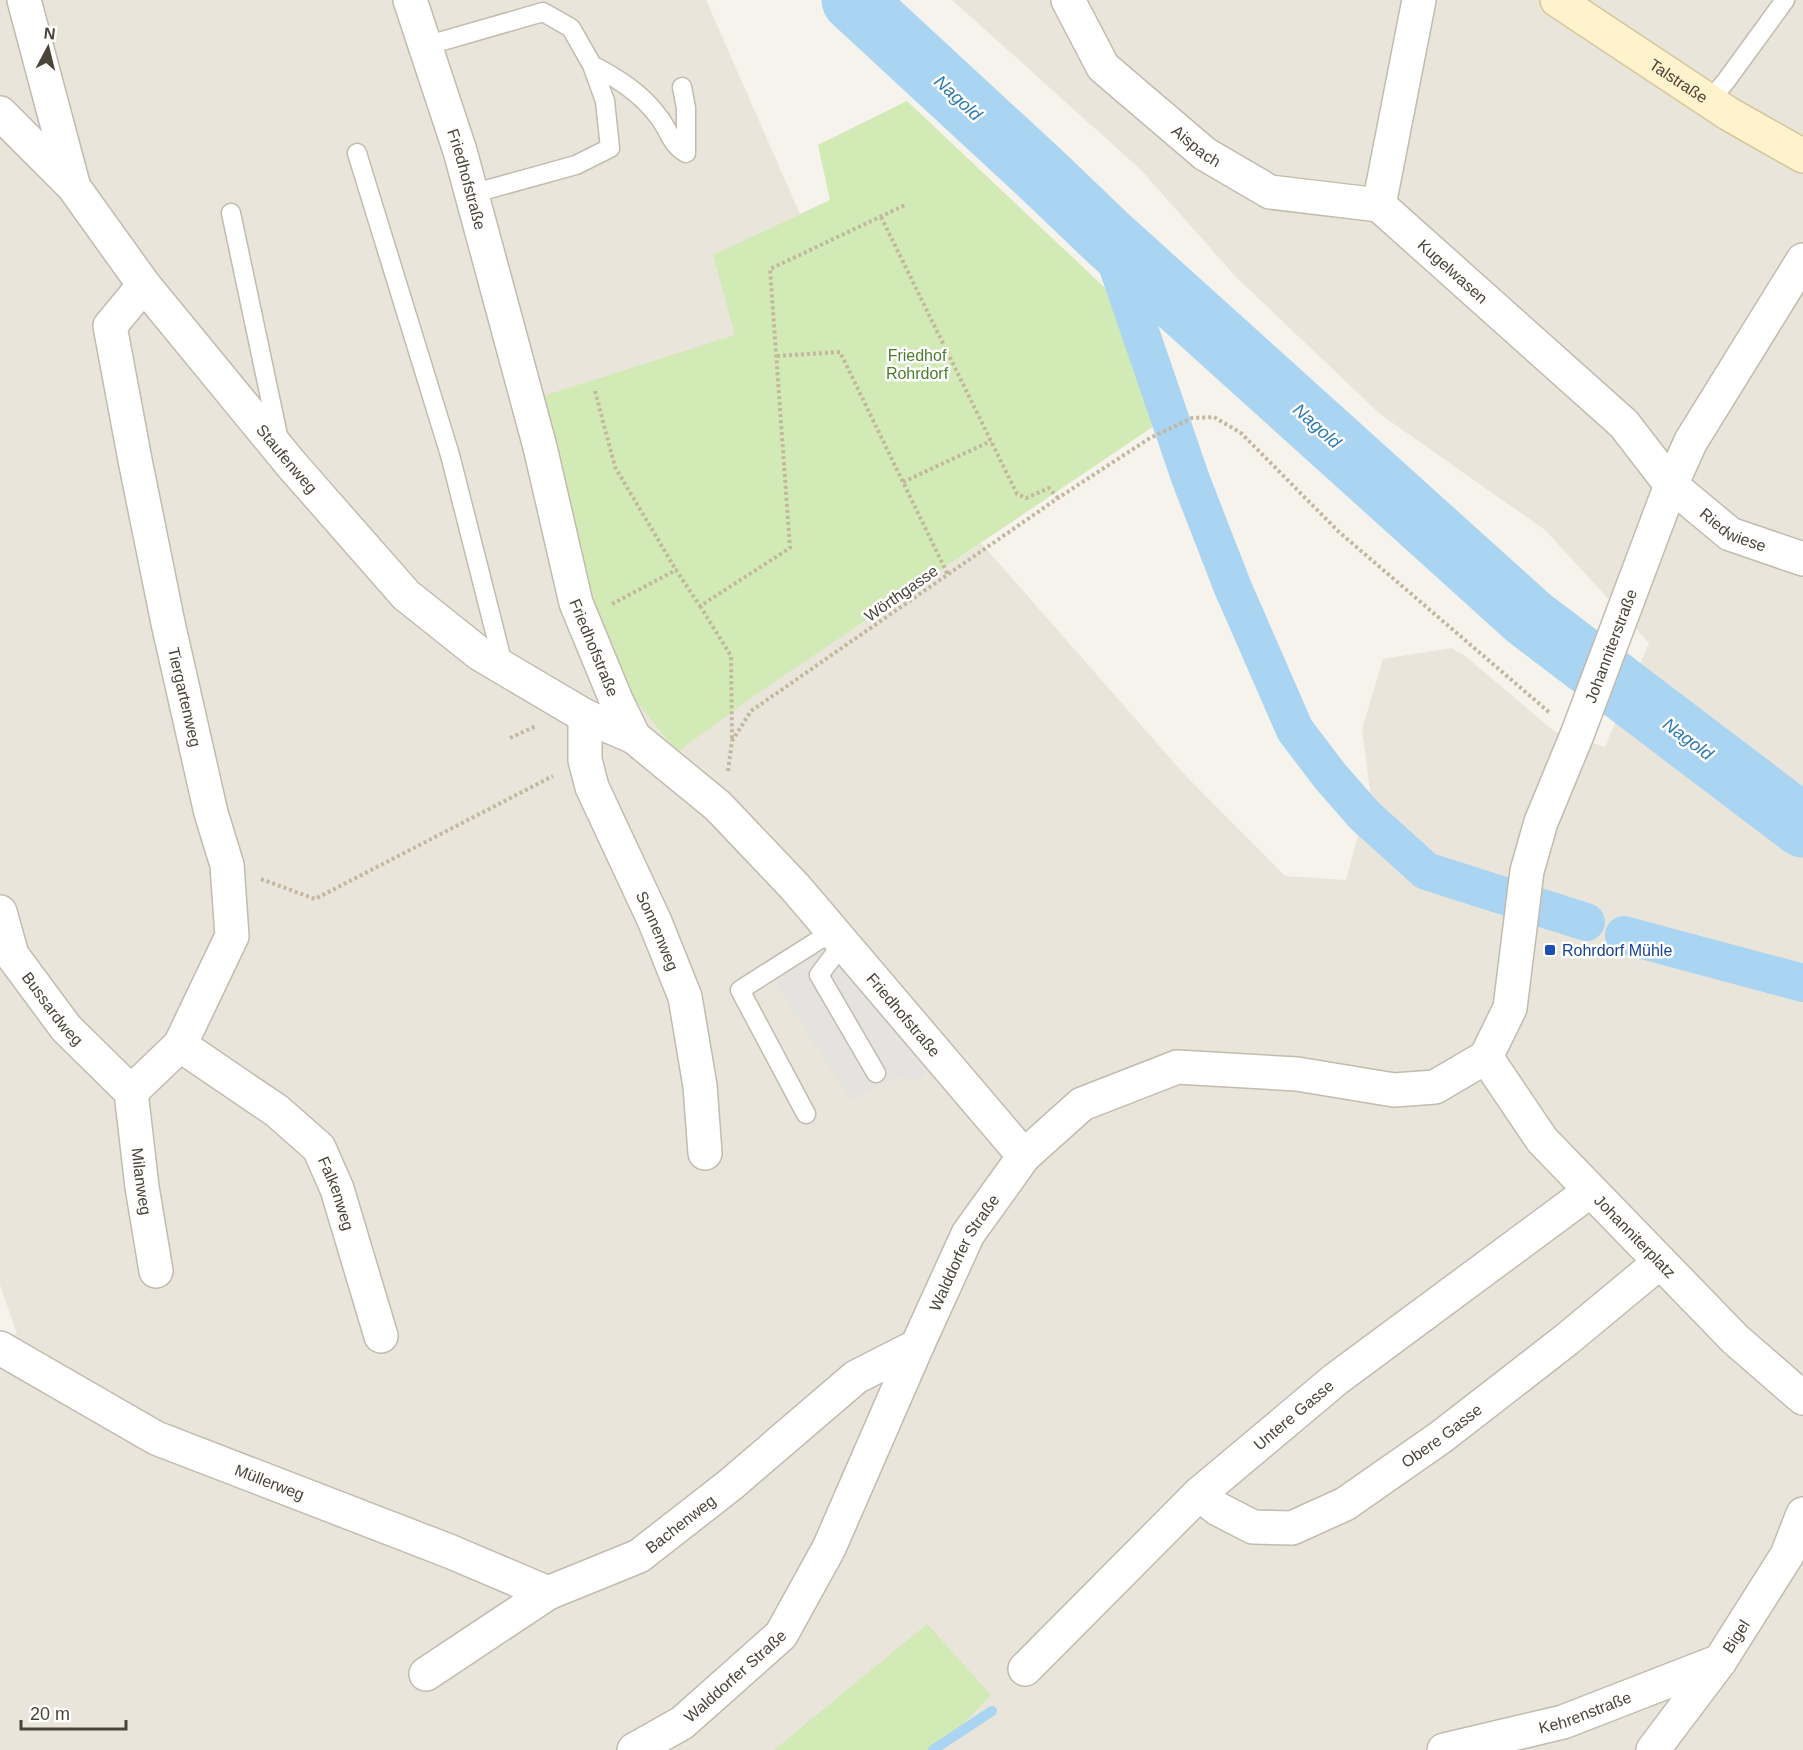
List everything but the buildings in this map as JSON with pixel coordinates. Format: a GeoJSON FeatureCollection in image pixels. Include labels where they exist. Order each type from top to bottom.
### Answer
{"type":"FeatureCollection","features":[{"type":"Feature","properties":{"kind":"main road","name":"Talstraße"},"geometry":{"type":"LineString","coordinates":[[1557,0],[1709,101],[1803,156]]}},
{"type":"Feature","properties":{"kind":"street"},"geometry":{"type":"LineString","coordinates":[[24,0],[73,186]]}},
{"type":"Feature","properties":{"kind":"street","name":"Friedhofstraße"},"geometry":{"type":"LineString","coordinates":[[410,0],[460,151],[537,436],[576,603],[616,700],[634,737],[718,806],[795,887],[1024,1156]]}},
{"type":"Feature","properties":{"kind":"street","name":"Aispach"},"geometry":{"type":"LineString","coordinates":[[1068,0],[1103,67],[1205,154],[1270,192],[1379,205]]}},
{"type":"Feature","properties":{"kind":"street"},"geometry":{"type":"LineString","coordinates":[[1379,205],[1419,0]]}},
{"type":"Feature","properties":{"kind":"street","name":"Staufenweg"},"geometry":{"type":"LineString","coordinates":[[0,113],[73,186],[144,285],[281,453],[406,595],[480,654],[504,669],[585,716],[634,737]]}},
{"type":"Feature","properties":{"kind":"street","name":"Kugelwasen"},"geometry":{"type":"LineString","coordinates":[[1379,205],[1624,424],[1671,485]]}},
{"type":"Feature","properties":{"kind":"street","name":"Johanniterstraße"},"geometry":{"type":"LineString","coordinates":[[1486,1057],[1510,1008],[1527,871],[1541,822],[1580,728],[1671,485],[1691,441],[1803,260]]}},
{"type":"Feature","properties":{"kind":"street","name":"Tiergartenweg"},"geometry":{"type":"LineString","coordinates":[[131,1092],[180,1045],[232,936],[227,865],[210,813],[168,623],[110,326],[144,285]]}},
{"type":"Feature","properties":{"kind":"street","name":"Riedwiese"},"geometry":{"type":"LineString","coordinates":[[1671,485],[1730,534],[1803,559]]}},
{"type":"Feature","properties":{"kind":"street","name":"Sonnenweg"},"geometry":{"type":"LineString","coordinates":[[585,716],[585,760],[592,787],[655,921],[685,997],[700,1086],[705,1153]]}},
{"type":"Feature","properties":{"kind":"street","name":"Bussardweg"},"geometry":{"type":"LineString","coordinates":[[0,912],[12,955],[66,1028],[131,1092]]}},
{"type":"Feature","properties":{"kind":"street","name":"Falkenweg"},"geometry":{"type":"LineString","coordinates":[[180,1045],[277,1111],[319,1148],[337,1189],[381,1336]]}},
{"type":"Feature","properties":{"kind":"street","name":"Walddorfer Straße"},"geometry":{"type":"LineString","coordinates":[[634,1750],[682,1724],[782,1635],[829,1548],[968,1234],[1024,1156],[1082,1104],[1177,1067],[1297,1074],[1394,1090],[1435,1087],[1486,1057]]}},
{"type":"Feature","properties":{"kind":"street","name":"Johanniterplatz"},"geometry":{"type":"LineString","coordinates":[[1486,1057],[1542,1140],[1735,1339],[1803,1398]]}},
{"type":"Feature","properties":{"kind":"street","name":"Milanweg"},"geometry":{"type":"LineString","coordinates":[[131,1092],[142,1187],[156,1271]]}},
{"type":"Feature","properties":{"kind":"street","name":"Untere Gasse"},"geometry":{"type":"LineString","coordinates":[[1025,1669],[1199,1494],[1336,1379],[1590,1191]]}},
{"type":"Feature","properties":{"kind":"street","name":"Obere Gasse"},"geometry":{"type":"LineString","coordinates":[[1199,1494],[1218,1509],[1253,1527],[1292,1528],[1345,1504],[1441,1437],[1566,1340],[1660,1262]]}},
{"type":"Feature","properties":{"kind":"street","name":"Bachenweg"},"geometry":{"type":"LineString","coordinates":[[426,1674],[548,1593],[639,1556],[730,1485],[856,1377],[917,1346]]}},
{"type":"Feature","properties":{"kind":"street","name":"Müllerweg"},"geometry":{"type":"LineString","coordinates":[[0,1348],[156,1438],[449,1551],[548,1593]]}},
{"type":"Feature","properties":{"kind":"street","name":"Bigel"},"geometry":{"type":"LineString","coordinates":[[1653,1750],[1719,1661],[1787,1555],[1803,1514]]}},
{"type":"Feature","properties":{"kind":"street","name":"Kehrenstraße"},"geometry":{"type":"LineString","coordinates":[[1444,1750],[1563,1722],[1719,1661]]}},
{"type":"Feature","properties":{"kind":"lane"},"geometry":{"type":"LineString","coordinates":[[1709,101],[1785,0]]}},
{"type":"Feature","properties":{"kind":"lane"},"geometry":{"type":"LineString","coordinates":[[425,46],[543,12],[571,28],[592,65],[605,101],[610,148],[576,165],[471,194]]}},
{"type":"Feature","properties":{"kind":"lane"},"geometry":{"type":"LineString","coordinates":[[592,65],[623,81],[659,116],[672,142],[686,153],[686,108],[682,87]]}},
{"type":"Feature","properties":{"kind":"lane"},"geometry":{"type":"LineString","coordinates":[[357,153],[450,455],[504,669]]}},
{"type":"Feature","properties":{"kind":"lane"},"geometry":{"type":"LineString","coordinates":[[231,213],[281,453]]}},
{"type":"Feature","properties":{"kind":"lane"},"geometry":{"type":"LineString","coordinates":[[838,937],[819,975],[876,1073]]}},
{"type":"Feature","properties":{"kind":"lane"},"geometry":{"type":"LineString","coordinates":[[806,1114],[740,990],[838,937]]}},
{"type":"Feature","properties":{"kind":"path"},"geometry":{"type":"LineString","coordinates":[[700,606],[790,548],[770,269],[904,205]]}},
{"type":"Feature","properties":{"kind":"path"},"geometry":{"type":"LineString","coordinates":[[881,217],[1017,494],[1026,498],[1049,488],[1058,498]]}},
{"type":"Feature","properties":{"kind":"path"},"geometry":{"type":"LineString","coordinates":[[777,356],[840,352],[948,575]]}},
{"type":"Feature","properties":{"kind":"path"},"geometry":{"type":"LineString","coordinates":[[595,391],[615,467],[676,570],[731,656],[732,741]]}},
{"type":"Feature","properties":{"kind":"path","name":"Wörthgasse"},"geometry":{"type":"LineString","coordinates":[[718,806],[726,785],[732,741],[752,711],[1058,498],[1150,438],[1192,418],[1214,417],[1241,433],[1339,532],[1524,692],[1580,728]]}},
{"type":"Feature","properties":{"kind":"path"},"geometry":{"type":"LineString","coordinates":[[903,482],[991,441]]}},
{"type":"Feature","properties":{"kind":"path"},"geometry":{"type":"LineString","coordinates":[[582,620],[676,570]]}},
{"type":"Feature","properties":{"kind":"path"},"geometry":{"type":"LineString","coordinates":[[227,865],[315,899],[585,760]]}},
{"type":"Feature","properties":{"kind":"shaded area"},"geometry":{"type":"Polygon","coordinates":[[[0,0],[706,0],[800,214],[714,255],[855,628],[981,543],[1184,774],[1285,876],[1346,880],[1360,828],[1372,806],[1362,729],[1383,659],[1451,648],[1464,655],[1554,731],[1605,747],[1649,643],[1545,530],[1380,414],[1237,278],[1141,170],[952,0],[1803,0],[1803,1750],[939,1750],[991,1695],[774,1750],[0,1750],[0,1334],[17,1334],[0,1285],[0,0]]]}},
{"type":"Feature","properties":{"kind":"shaded area"},"geometry":{"type":"Polygon","coordinates":[[[838,938],[942,1059],[920,1079],[893,1078],[851,1100],[771,977],[838,938]]]}},
{"type":"Feature","properties":{"kind":"green space","name":"Friedhof Rohrdorf"},"geometry":{"type":"Polygon","coordinates":[[[907,101],[1123,305],[1160,422],[758,693],[677,752],[614,673],[540,397],[735,335],[713,255],[830,200],[818,145],[907,101]]]}},
{"type":"Feature","properties":{"kind":"green space"},"geometry":{"type":"Polygon","coordinates":[[[927,1624],[991,1695],[939,1750],[774,1750],[927,1624]]]}},
{"type":"Feature","properties":{"kind":"waterway","name":"Nagold"},"geometry":{"type":"LineString","coordinates":[[853,0],[1108,238],[1529,618],[1803,826]]}},
{"type":"Feature","properties":{"kind":"waterway"},"geometry":{"type":"LineString","coordinates":[[1108,238],[1191,480],[1233,588],[1295,730],[1330,776],[1364,815],[1426,871],[1586,922]]}},
{"type":"Feature","properties":{"kind":"waterway"},"geometry":{"type":"LineString","coordinates":[[1624,935],[1803,983]]}},
{"type":"Feature","properties":{"kind":"waterway"},"geometry":{"type":"LineString","coordinates":[[933,1750],[992,1711]]}},
{"type":"Feature","properties":{"kind":"place","name":"Rohrdorf Mühle"},"geometry":{"type":"Point","coordinates":[1550,950]}}]}
